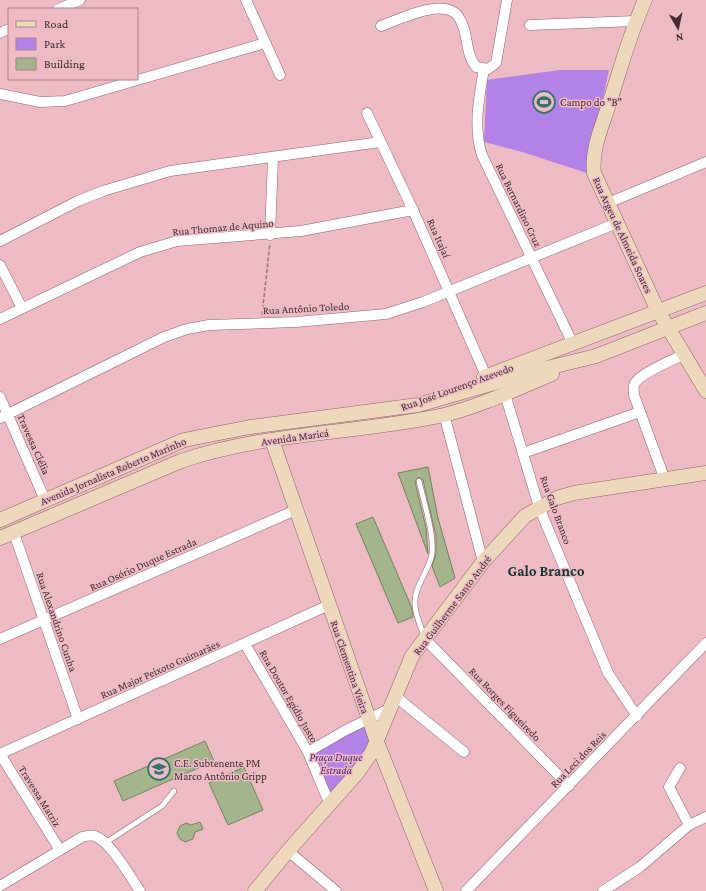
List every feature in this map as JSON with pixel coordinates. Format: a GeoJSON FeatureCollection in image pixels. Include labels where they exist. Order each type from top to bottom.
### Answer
{"type":"FeatureCollection","features":[{"type":"Feature","properties":{"kind":"street"},"geometry":{"type":"LineString","coordinates":[[60,8],[80,0]]}},
{"type":"Feature","properties":{"kind":"street"},"geometry":{"type":"LineString","coordinates":[[246,0],[280,75]]}},
{"type":"Feature","properties":{"kind":"street"},"geometry":{"type":"LineString","coordinates":[[381,26],[421,11],[447,10],[454,12],[459,16],[464,29],[471,60],[476,67],[484,69],[491,68],[496,63],[507,0]]}},
{"type":"Feature","properties":{"kind":"street","name":"Rua Argeu de Almeida Soares"},"geometry":{"type":"LineString","coordinates":[[645,0],[636,21],[595,152],[594,172],[658,311],[706,391]]}},
{"type":"Feature","properties":{"kind":"street"},"geometry":{"type":"LineString","coordinates":[[530,25],[636,21]]}},
{"type":"Feature","properties":{"kind":"street"},"geometry":{"type":"LineString","coordinates":[[138,80],[265,43]]}},
{"type":"Feature","properties":{"kind":"street","name":"Rua Bernardino Cruz"},"geometry":{"type":"LineString","coordinates":[[484,69],[478,102],[478,143],[482,155],[573,344]]}},
{"type":"Feature","properties":{"kind":"street"},"geometry":{"type":"LineString","coordinates":[[0,94],[40,102],[65,101],[137,80]]}},
{"type":"Feature","properties":{"kind":"street","name":"Rua Itajaí"},"geometry":{"type":"LineString","coordinates":[[367,113],[450,291],[486,376]]}},
{"type":"Feature","properties":{"kind":"street"},"geometry":{"type":"LineString","coordinates":[[0,241],[78,201],[134,181],[170,171],[273,158],[380,142]]}},
{"type":"Feature","properties":{"kind":"street"},"geometry":{"type":"LineString","coordinates":[[270,235],[273,158]]}},
{"type":"Feature","properties":{"kind":"street"},"geometry":{"type":"LineString","coordinates":[[608,203],[706,160]]}},
{"type":"Feature","properties":{"kind":"street","name":"Rua Thomaz de Aquino"},"geometry":{"type":"LineString","coordinates":[[0,319],[140,252],[158,246],[190,240],[270,235],[301,231],[413,210]]}},
{"type":"Feature","properties":{"kind":"street","name":"Rua Antônio Toledo"},"geometry":{"type":"LineString","coordinates":[[4,416],[164,337],[187,329],[208,325],[296,322],[386,314],[423,302],[617,223]]}},
{"type":"Feature","properties":{"kind":"street"},"geometry":{"type":"LineString","coordinates":[[0,265],[22,308]]}},
{"type":"Feature","properties":{"kind":"street","name":"Rua José Lourenço Azevedo"},"geometry":{"type":"LineString","coordinates":[[396,408],[573,344],[706,293]]}},
{"type":"Feature","properties":{"kind":"street","name":"Rua José Lourenço Azevedo"},"geometry":{"type":"LineString","coordinates":[[396,408],[418,405],[543,369],[596,356],[706,313]]}},
{"type":"Feature","properties":{"kind":"street"},"geometry":{"type":"LineString","coordinates":[[665,480],[634,395],[634,386],[636,381],[683,354]]}},
{"type":"Feature","properties":{"kind":"street","name":"Avenida Maricá"},"geometry":{"type":"LineString","coordinates":[[0,538],[181,461],[227,447],[399,423],[444,414],[470,407],[505,394],[596,356]]}},
{"type":"Feature","properties":{"kind":"street","name":"Rua Galo Branco"},"geometry":{"type":"LineString","coordinates":[[505,394],[539,507],[608,673],[637,716]]}},
{"type":"Feature","properties":{"kind":"street","name":"Travessa Clélia"},"geometry":{"type":"LineString","coordinates":[[0,397],[4,416],[45,500]]}},
{"type":"Feature","properties":{"kind":"street","name":"Avenida Jornalista Roberto Marinho"},"geometry":{"type":"LineString","coordinates":[[0,520],[184,440],[250,427],[396,408]]}},
{"type":"Feature","properties":{"kind":"street"},"geometry":{"type":"LineString","coordinates":[[523,453],[640,412]]}},
{"type":"Feature","properties":{"kind":"street"},"geometry":{"type":"LineString","coordinates":[[444,414],[483,562]]}},
{"type":"Feature","properties":{"kind":"street","name":"Rua Clementina Vieira"},"geometry":{"type":"LineString","coordinates":[[272,440],[368,718],[436,891]]}},
{"type":"Feature","properties":{"kind":"street","name":"Rua Guilherme Santo André"},"geometry":{"type":"LineString","coordinates":[[255,891],[288,850],[330,805],[358,772],[377,742],[412,656],[483,562],[525,516],[539,507],[574,493],[706,473]]}},
{"type":"Feature","properties":{"kind":"street","name":"Rua Osório Duque Estrada"},"geometry":{"type":"LineString","coordinates":[[0,639],[296,510]]}},
{"type":"Feature","properties":{"kind":"street","name":"Rua Alexandrino Cunha"},"geometry":{"type":"LineString","coordinates":[[14,533],[78,719]]}},
{"type":"Feature","properties":{"kind":"street","name":"Rua Major Peixoto Guimarães"},"geometry":{"type":"LineString","coordinates":[[0,754],[329,605]]}},
{"type":"Feature","properties":{"kind":"street","name":"Rua Borges Figueiredo"},"geometry":{"type":"LineString","coordinates":[[425,639],[569,786]]}},
{"type":"Feature","properties":{"kind":"street","name":"Rua Leci dos Reis"},"geometry":{"type":"LineString","coordinates":[[466,891],[706,643]]}},
{"type":"Feature","properties":{"kind":"street","name":"Rua Doutor Egídio Justo"},"geometry":{"type":"LineString","coordinates":[[245,644],[308,752],[330,805]]}},
{"type":"Feature","properties":{"kind":"street"},"geometry":{"type":"LineString","coordinates":[[308,752],[368,718],[392,702],[464,752]]}},
{"type":"Feature","properties":{"kind":"street","name":"Travessa Matriz"},"geometry":{"type":"LineString","coordinates":[[0,754],[60,850]]}},
{"type":"Feature","properties":{"kind":"street"},"geometry":{"type":"LineString","coordinates":[[680,768],[670,787],[689,825]]}},
{"type":"Feature","properties":{"kind":"street"},"geometry":{"type":"LineString","coordinates":[[603,891],[640,867],[689,825],[706,817]]}},
{"type":"Feature","properties":{"kind":"street"},"geometry":{"type":"LineString","coordinates":[[6,891],[0,886],[82,837],[94,836],[105,843],[140,891]]}},
{"type":"Feature","properties":{"kind":"street"},"geometry":{"type":"LineString","coordinates":[[288,850],[336,891]]}},
{"type":"Feature","properties":{"kind":"lane"},"geometry":{"type":"LineString","coordinates":[[419,481],[431,538],[432,553],[428,569],[416,594],[416,608],[425,639]]}},
{"type":"Feature","properties":{"kind":"lane"},"geometry":{"type":"LineString","coordinates":[[105,843],[162,806],[174,791]]}},
{"type":"Feature","properties":{"kind":"path"},"geometry":{"type":"LineString","coordinates":[[261,323],[270,235]]}},
{"type":"Feature","properties":{"kind":"green space","name":"Campo do \"B\""},"geometry":{"type":"Polygon","coordinates":[[[560,70],[609,70],[587,173],[519,151],[484,142],[487,80],[560,70]]]}},
{"type":"Feature","properties":{"kind":"green space","name":"Praça Duque Estrada"},"geometry":{"type":"Polygon","coordinates":[[[368,719],[377,742],[330,805],[309,754],[368,719]]]}},
{"type":"Feature","properties":{"kind":"building"},"geometry":{"type":"Polygon","coordinates":[[[428,467],[438,518],[455,578],[440,587],[432,566],[436,554],[436,536],[423,480],[418,477],[415,482],[426,528],[428,554],[398,473],[428,467]]]}},
{"type":"Feature","properties":{"kind":"building"},"geometry":{"type":"Polygon","coordinates":[[[373,517],[411,606],[413,617],[398,623],[356,524],[373,517]]]}},
{"type":"Feature","properties":{"kind":"building"},"geometry":{"type":"Polygon","coordinates":[[[205,741],[214,761],[123,801],[114,781],[205,741]]]}},
{"type":"Feature","properties":{"kind":"building"},"geometry":{"type":"Polygon","coordinates":[[[244,767],[263,810],[228,825],[209,783],[244,767]]]}},
{"type":"Feature","properties":{"kind":"building"},"geometry":{"type":"Polygon","coordinates":[[[200,822],[203,829],[195,832],[193,839],[185,842],[180,839],[177,833],[180,826],[186,823],[191,825],[200,822]]]}},
{"type":"Feature","properties":{"kind":"place","name":"Campo do \"B\""},"geometry":{"type":"Point","coordinates":[544,102]}},
{"type":"Feature","properties":{"kind":"place","name":"C.E. Subtenente PM Marco Antônio Gripp"},"geometry":{"type":"Point","coordinates":[159,769]}},
{"type":"Feature","properties":{"kind":"district","name":"Galo Branco"},"geometry":{"type":"Point","coordinates":[546,571]}}]}
